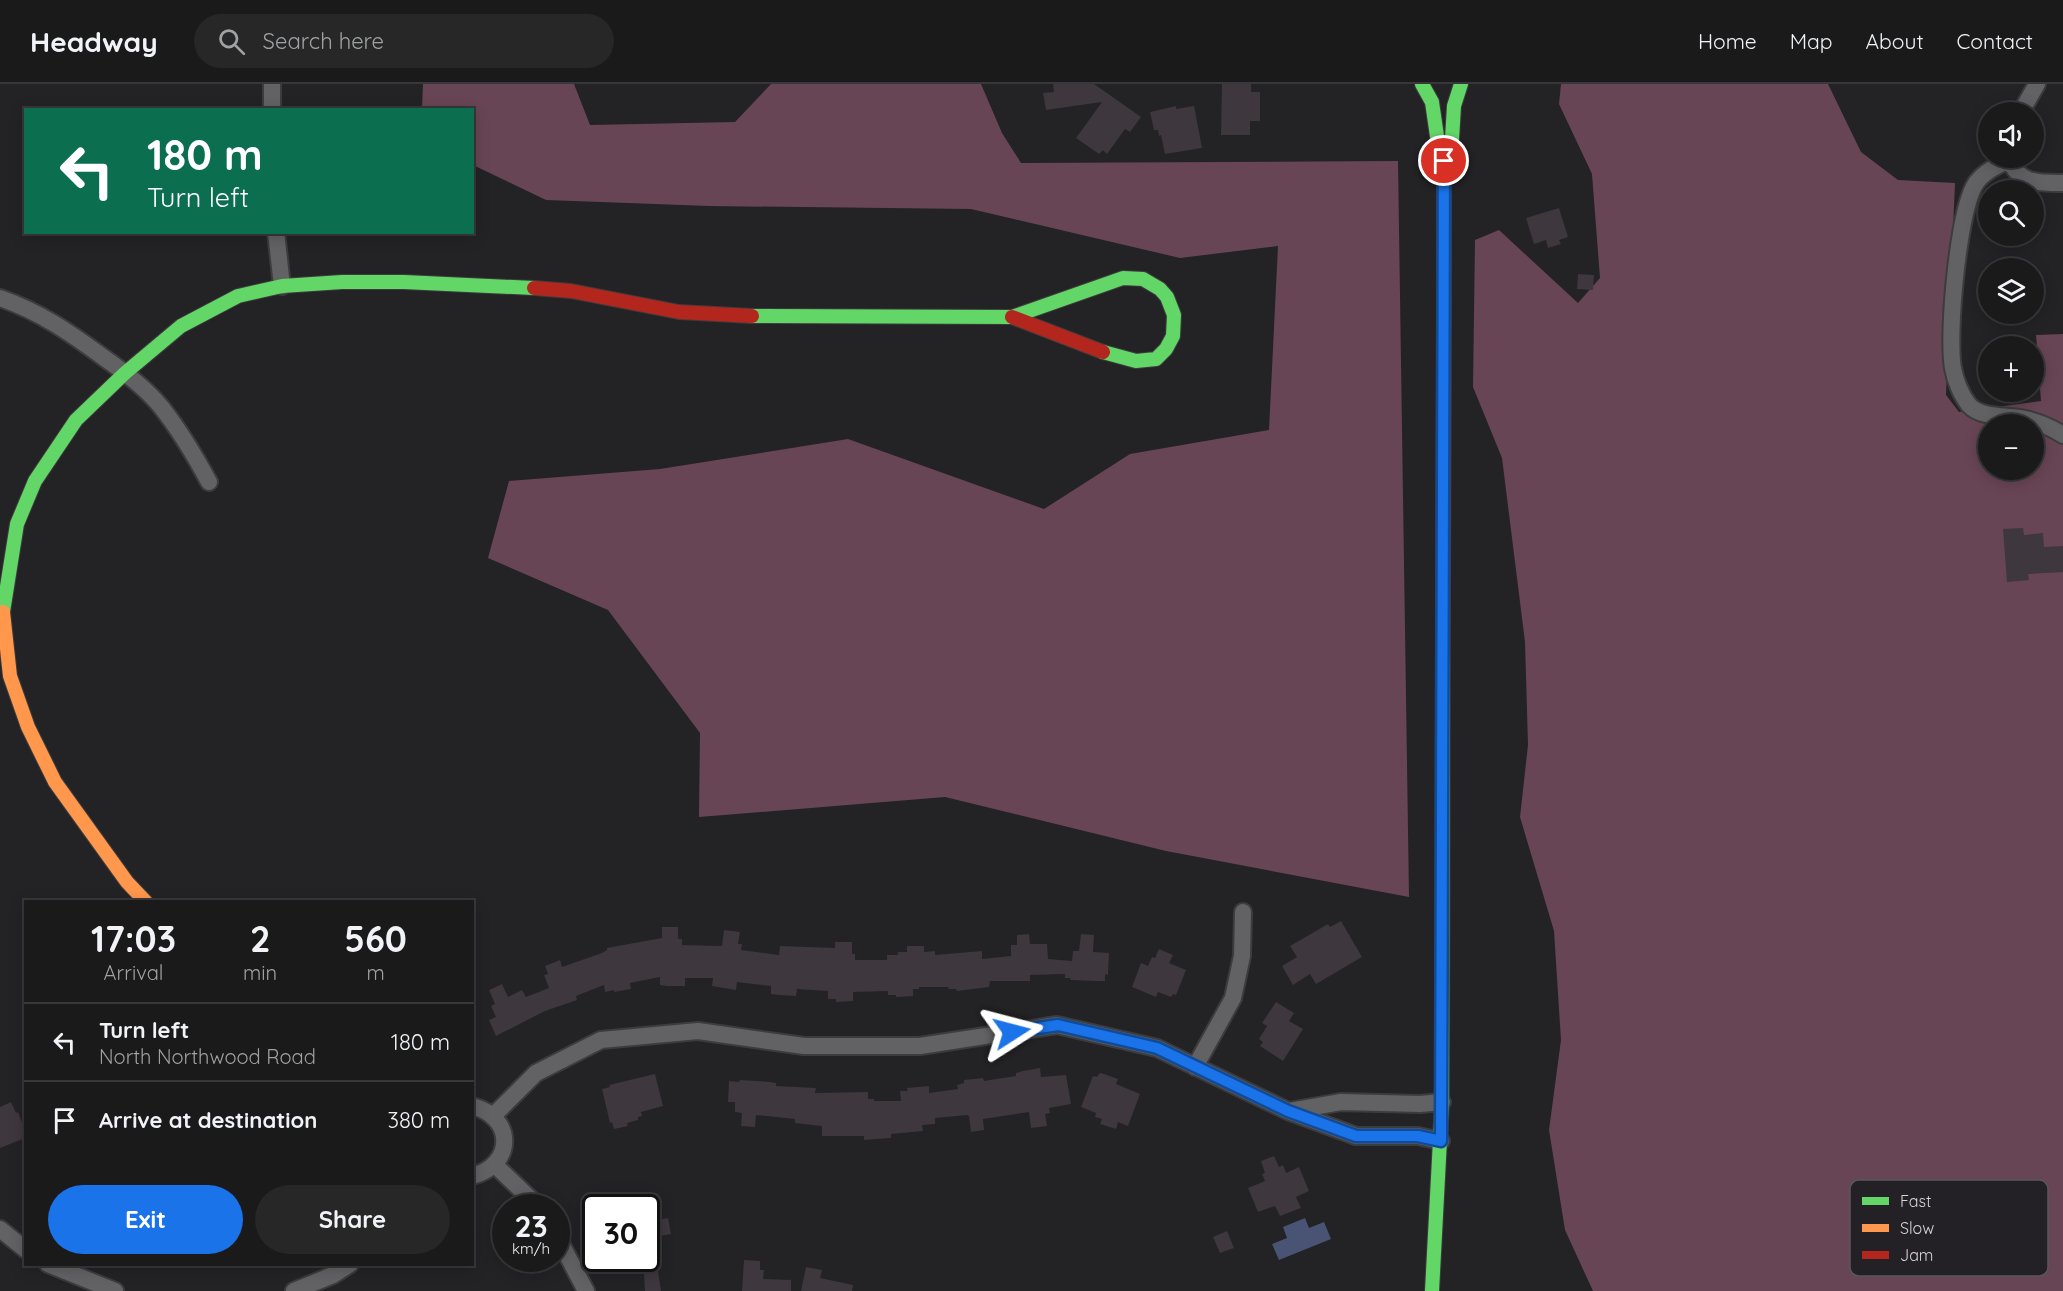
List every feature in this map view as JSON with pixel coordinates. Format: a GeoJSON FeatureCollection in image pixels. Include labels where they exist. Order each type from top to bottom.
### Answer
{"type":"FeatureCollection","features":[{"type":"Feature","properties":{"kind":"street"},"geometry":{"type":"LineString","coordinates":[[272,84],[272,108]]}},
{"type":"Feature","properties":{"kind":"street"},"geometry":{"type":"LineString","coordinates":[[1432,1291],[1442,1102],[1444,161],[1438,143],[1432,85],[1461,84],[1454,106],[1452,139],[1444,161]]}},
{"type":"Feature","properties":{"kind":"street"},"geometry":{"type":"LineString","coordinates":[[2027,102],[2037,84]]}},
{"type":"Feature","properties":{"kind":"street"},"geometry":{"type":"LineString","coordinates":[[1991,168],[1977,182],[1967,201],[1956,282],[1953,367],[1961,392],[1970,407],[1983,413],[2026,419],[2054,429],[2063,435]]}},
{"type":"Feature","properties":{"kind":"street"},"geometry":{"type":"LineString","coordinates":[[2015,168],[2019,175],[2030,181],[2063,183]]}},
{"type":"Feature","properties":{"kind":"street"},"geometry":{"type":"LineString","coordinates":[[276,234],[282,286]]}},
{"type":"Feature","properties":{"kind":"street"},"geometry":{"type":"LineString","coordinates":[[144,900],[127,882],[55,783],[28,727],[10,676],[2,639],[3,607],[16,524],[35,482],[76,420],[125,373],[181,326],[238,296],[282,286],[342,282],[516,286],[571,291],[679,312],[746,316],[1012,317],[1124,278],[1143,279],[1162,289],[1174,309],[1174,326],[1170,344],[1156,358],[1136,360],[1106,353],[1012,317]]}},
{"type":"Feature","properties":{"kind":"street"},"geometry":{"type":"LineString","coordinates":[[0,298],[19,304],[59,325],[125,373],[161,407],[194,454],[209,482]]}},
{"type":"Feature","properties":{"kind":"street"},"geometry":{"type":"LineString","coordinates":[[1195,1066],[1233,998],[1242,956],[1243,912]]}},
{"type":"Feature","properties":{"kind":"street"},"geometry":{"type":"LineString","coordinates":[[494,1115],[536,1073],[602,1040],[698,1031],[804,1046],[920,1046],[1058,1025],[1157,1048],[1288,1111],[1356,1136],[1418,1136],[1441,1141]]}},
{"type":"Feature","properties":{"kind":"street"},"geometry":{"type":"LineString","coordinates":[[1288,1111],[1341,1102],[1420,1104],[1442,1102]]}},
{"type":"Feature","properties":{"kind":"street"},"geometry":{"type":"LineString","coordinates":[[474,1106],[494,1115],[504,1136],[504,1147],[495,1166],[483,1174],[474,1176]]}},
{"type":"Feature","properties":{"kind":"street"},"geometry":{"type":"LineString","coordinates":[[495,1166],[525,1194]]}},
{"type":"Feature","properties":{"kind":"street"},"geometry":{"type":"LineString","coordinates":[[0,1229],[24,1248]]}},
{"type":"Feature","properties":{"kind":"street"},"geometry":{"type":"LineString","coordinates":[[570,1261],[586,1291]]}},
{"type":"Feature","properties":{"kind":"street"},"geometry":{"type":"LineString","coordinates":[[53,1266],[110,1291],[115,1291]]}},
{"type":"Feature","properties":{"kind":"street"},"geometry":{"type":"LineString","coordinates":[[294,1291],[333,1275],[347,1266]]}},
{"type":"Feature","properties":{"kind":"shaded area"},"geometry":{"type":"Polygon","coordinates":[[[423,84],[574,84],[590,125],[735,122],[771,84],[981,84],[1002,133],[1021,163],[1398,161],[1409,897],[1166,851],[945,797],[699,817],[700,733],[608,610],[488,558],[509,481],[660,469],[848,439],[1044,509],[1130,454],[1269,430],[1278,246],[1180,258],[971,209],[709,206],[546,200],[474,165],[474,108],[422,108],[423,84]]]}},
{"type":"Feature","properties":{"kind":"shaded area"},"geometry":{"type":"Polygon","coordinates":[[[1561,84],[1828,84],[1861,152],[1898,180],[1955,183],[1946,395],[1959,412],[2044,402],[2044,336],[2036,335],[2063,334],[2063,1291],[1593,1291],[1565,1230],[1549,1130],[1561,1040],[1554,931],[1520,817],[1528,745],[1525,642],[1502,458],[1473,387],[1475,240],[1499,230],[1578,303],[1600,278],[1592,174],[1559,104],[1561,84]]]}},
{"type":"Feature","properties":{"kind":"water"},"geometry":{"type":"Polygon","coordinates":[[[1305,1218],[1309,1228],[1324,1222],[1331,1239],[1279,1260],[1272,1244],[1287,1238],[1283,1227],[1305,1218]]]}},
{"type":"Feature","properties":{"kind":"building"},"geometry":{"type":"Polygon","coordinates":[[[1053,84],[1094,84],[1141,117],[1130,132],[1125,129],[1107,154],[1103,150],[1099,154],[1076,138],[1102,102],[1046,110],[1043,93],[1054,92],[1053,84]]]}},
{"type":"Feature","properties":{"kind":"building"},"geometry":{"type":"Polygon","coordinates":[[[1222,84],[1251,84],[1251,92],[1260,92],[1260,121],[1250,121],[1250,135],[1221,135],[1222,84]]]}},
{"type":"Feature","properties":{"kind":"building"},"geometry":{"type":"Polygon","coordinates":[[[1176,106],[1176,109],[1194,106],[1202,148],[1165,154],[1161,135],[1159,136],[1158,130],[1154,130],[1150,112],[1176,106]]]}},
{"type":"Feature","properties":{"kind":"building"},"geometry":{"type":"Polygon","coordinates":[[[1559,208],[1568,237],[1559,240],[1561,244],[1548,248],[1546,240],[1534,244],[1526,218],[1559,208]]]}},
{"type":"Feature","properties":{"kind":"building"},"geometry":{"type":"Polygon","coordinates":[[[1578,274],[1594,275],[1593,290],[1577,289],[1578,274]]]}},
{"type":"Feature","properties":{"kind":"building"},"geometry":{"type":"Polygon","coordinates":[[[2023,528],[2024,535],[2043,533],[2044,547],[2063,546],[2063,572],[2028,574],[2029,580],[2007,582],[2003,529],[2023,528]]]}},
{"type":"Feature","properties":{"kind":"building"},"geometry":{"type":"Polygon","coordinates":[[[1341,921],[1362,957],[1316,984],[1310,974],[1293,985],[1282,966],[1297,957],[1290,946],[1328,924],[1330,927],[1341,921]]]}},
{"type":"Feature","properties":{"kind":"building"},"geometry":{"type":"Polygon","coordinates":[[[662,927],[678,927],[678,939],[682,939],[682,945],[722,946],[724,930],[740,932],[738,944],[742,944],[741,950],[779,955],[780,946],[835,948],[835,942],[852,942],[852,954],[855,954],[855,960],[887,960],[887,955],[907,952],[907,946],[924,946],[924,952],[935,951],[935,955],[982,951],[982,959],[1011,956],[1011,945],[1017,945],[1017,935],[1029,934],[1030,944],[1047,944],[1048,959],[1072,961],[1073,951],[1079,951],[1081,934],[1094,935],[1093,952],[1109,953],[1108,975],[1105,974],[1105,981],[1097,981],[1070,980],[1071,978],[1065,978],[1065,974],[1030,975],[1030,981],[990,981],[989,987],[957,991],[948,987],[919,987],[919,989],[913,989],[913,996],[896,997],[896,995],[888,995],[888,991],[853,992],[853,1001],[836,1002],[836,999],[828,999],[828,991],[797,989],[796,996],[779,995],[771,994],[771,986],[737,982],[736,990],[712,986],[713,978],[685,978],[685,986],[667,986],[660,985],[660,977],[630,983],[631,989],[614,992],[614,990],[605,992],[604,985],[576,996],[577,1000],[545,1011],[496,1036],[489,1020],[496,1017],[491,1006],[495,1004],[489,990],[502,984],[508,997],[522,990],[526,997],[549,988],[544,975],[548,974],[545,966],[560,960],[562,967],[602,953],[607,948],[662,938],[662,927]]]}},
{"type":"Feature","properties":{"kind":"building"},"geometry":{"type":"Polygon","coordinates":[[[1159,949],[1173,955],[1169,963],[1186,970],[1176,995],[1173,994],[1171,997],[1158,992],[1156,997],[1132,987],[1141,963],[1148,966],[1159,949]]]}},
{"type":"Feature","properties":{"kind":"building"},"geometry":{"type":"Polygon","coordinates":[[[1276,1002],[1294,1013],[1289,1021],[1303,1029],[1283,1061],[1260,1046],[1263,1042],[1259,1039],[1267,1026],[1262,1023],[1276,1002]]]}},
{"type":"Feature","properties":{"kind":"building"},"geometry":{"type":"Polygon","coordinates":[[[1040,1068],[1041,1077],[1066,1075],[1071,1104],[1049,1108],[1050,1113],[1045,1114],[1047,1126],[1031,1128],[1029,1112],[983,1119],[984,1130],[971,1132],[967,1115],[935,1118],[935,1124],[922,1125],[923,1131],[891,1134],[891,1138],[864,1140],[864,1136],[822,1136],[822,1126],[795,1123],[795,1119],[756,1115],[755,1127],[741,1126],[742,1113],[735,1112],[735,1102],[728,1102],[729,1081],[770,1082],[776,1083],[776,1086],[816,1088],[815,1093],[868,1092],[868,1099],[874,1099],[874,1101],[901,1101],[900,1091],[908,1091],[907,1088],[929,1086],[929,1093],[958,1089],[957,1085],[964,1083],[964,1080],[983,1078],[984,1081],[1016,1076],[1016,1073],[1040,1068]]]}},
{"type":"Feature","properties":{"kind":"building"},"geometry":{"type":"Polygon","coordinates":[[[1101,1073],[1118,1079],[1116,1084],[1140,1094],[1128,1126],[1118,1122],[1116,1129],[1100,1124],[1102,1119],[1095,1117],[1096,1113],[1081,1107],[1093,1076],[1097,1077],[1101,1073]]]}},
{"type":"Feature","properties":{"kind":"building"},"geometry":{"type":"Polygon","coordinates":[[[655,1074],[663,1106],[641,1112],[642,1116],[638,1117],[638,1120],[627,1123],[628,1126],[614,1129],[612,1122],[610,1123],[602,1089],[610,1087],[609,1085],[655,1074]]]}},
{"type":"Feature","properties":{"kind":"building"},"geometry":{"type":"Polygon","coordinates":[[[11,1102],[23,1125],[24,1138],[0,1148],[0,1107],[11,1102]]]}},
{"type":"Feature","properties":{"kind":"building"},"geometry":{"type":"Polygon","coordinates":[[[1274,1156],[1279,1167],[1283,1165],[1286,1173],[1299,1167],[1309,1191],[1296,1197],[1301,1208],[1280,1216],[1275,1206],[1258,1212],[1248,1188],[1265,1181],[1261,1161],[1274,1156]]]}},
{"type":"Feature","properties":{"kind":"building"},"geometry":{"type":"Polygon","coordinates":[[[668,1218],[671,1234],[660,1236],[660,1219],[668,1218]]]}},
{"type":"Feature","properties":{"kind":"building"},"geometry":{"type":"Polygon","coordinates":[[[1227,1231],[1234,1248],[1220,1253],[1213,1237],[1227,1231]]]}},
{"type":"Feature","properties":{"kind":"building"},"geometry":{"type":"Polygon","coordinates":[[[744,1260],[760,1261],[760,1270],[764,1270],[763,1279],[791,1280],[791,1291],[742,1291],[744,1260]]]}},
{"type":"Feature","properties":{"kind":"building"},"geometry":{"type":"Polygon","coordinates":[[[806,1267],[822,1270],[820,1278],[853,1285],[852,1291],[801,1291],[806,1267]]]}},
{"type":"Feature","properties":{"kind":"building"},"geometry":{"type":"Polygon","coordinates":[[[644,1272],[658,1272],[661,1291],[645,1291],[644,1272]]]}},
{"type":"Feature","properties":{"kind":"traffic: fast"},"geometry":{"type":"LineString","coordinates":[[1422,84],[1432,102],[1438,143],[1444,160]]}},
{"type":"Feature","properties":{"kind":"traffic: fast"},"geometry":{"type":"LineString","coordinates":[[1444,309],[1444,161],[1452,139],[1454,106],[1461,84]]}},
{"type":"Feature","properties":{"kind":"traffic: fast"},"geometry":{"type":"LineString","coordinates":[[752,316],[1012,317],[1123,278],[1143,279],[1160,289],[1167,297],[1174,315],[1173,336],[1166,349],[1156,359],[1136,361],[1103,352]]}},
{"type":"Feature","properties":{"kind":"traffic: fast"},"geometry":{"type":"LineString","coordinates":[[3,612],[17,524],[35,481],[76,420],[125,373],[181,326],[238,296],[282,286],[342,282],[404,282],[534,288]]}},
{"type":"Feature","properties":{"kind":"traffic: fast"},"geometry":{"type":"LineString","coordinates":[[1432,1291],[1442,1102],[1443,593]]}},
{"type":"Feature","properties":{"kind":"traffic: slow"},"geometry":{"type":"LineString","coordinates":[[3,612],[10,676],[28,727],[55,782],[127,882],[144,900]]}},
{"type":"Feature","properties":{"kind":"traffic: jam"},"geometry":{"type":"LineString","coordinates":[[534,288],[571,291],[679,312],[752,316]]}},
{"type":"Feature","properties":{"kind":"traffic: jam"},"geometry":{"type":"LineString","coordinates":[[1443,593],[1444,309]]}},
{"type":"Feature","properties":{"kind":"traffic: jam"},"geometry":{"type":"LineString","coordinates":[[1012,317],[1103,352]]}},
{"type":"Feature","properties":{"kind":"route"},"geometry":{"type":"LineString","coordinates":[[1012,1032],[1058,1025],[1157,1048],[1288,1111],[1356,1136],[1418,1136],[1441,1141],[1444,161]]}}]}
